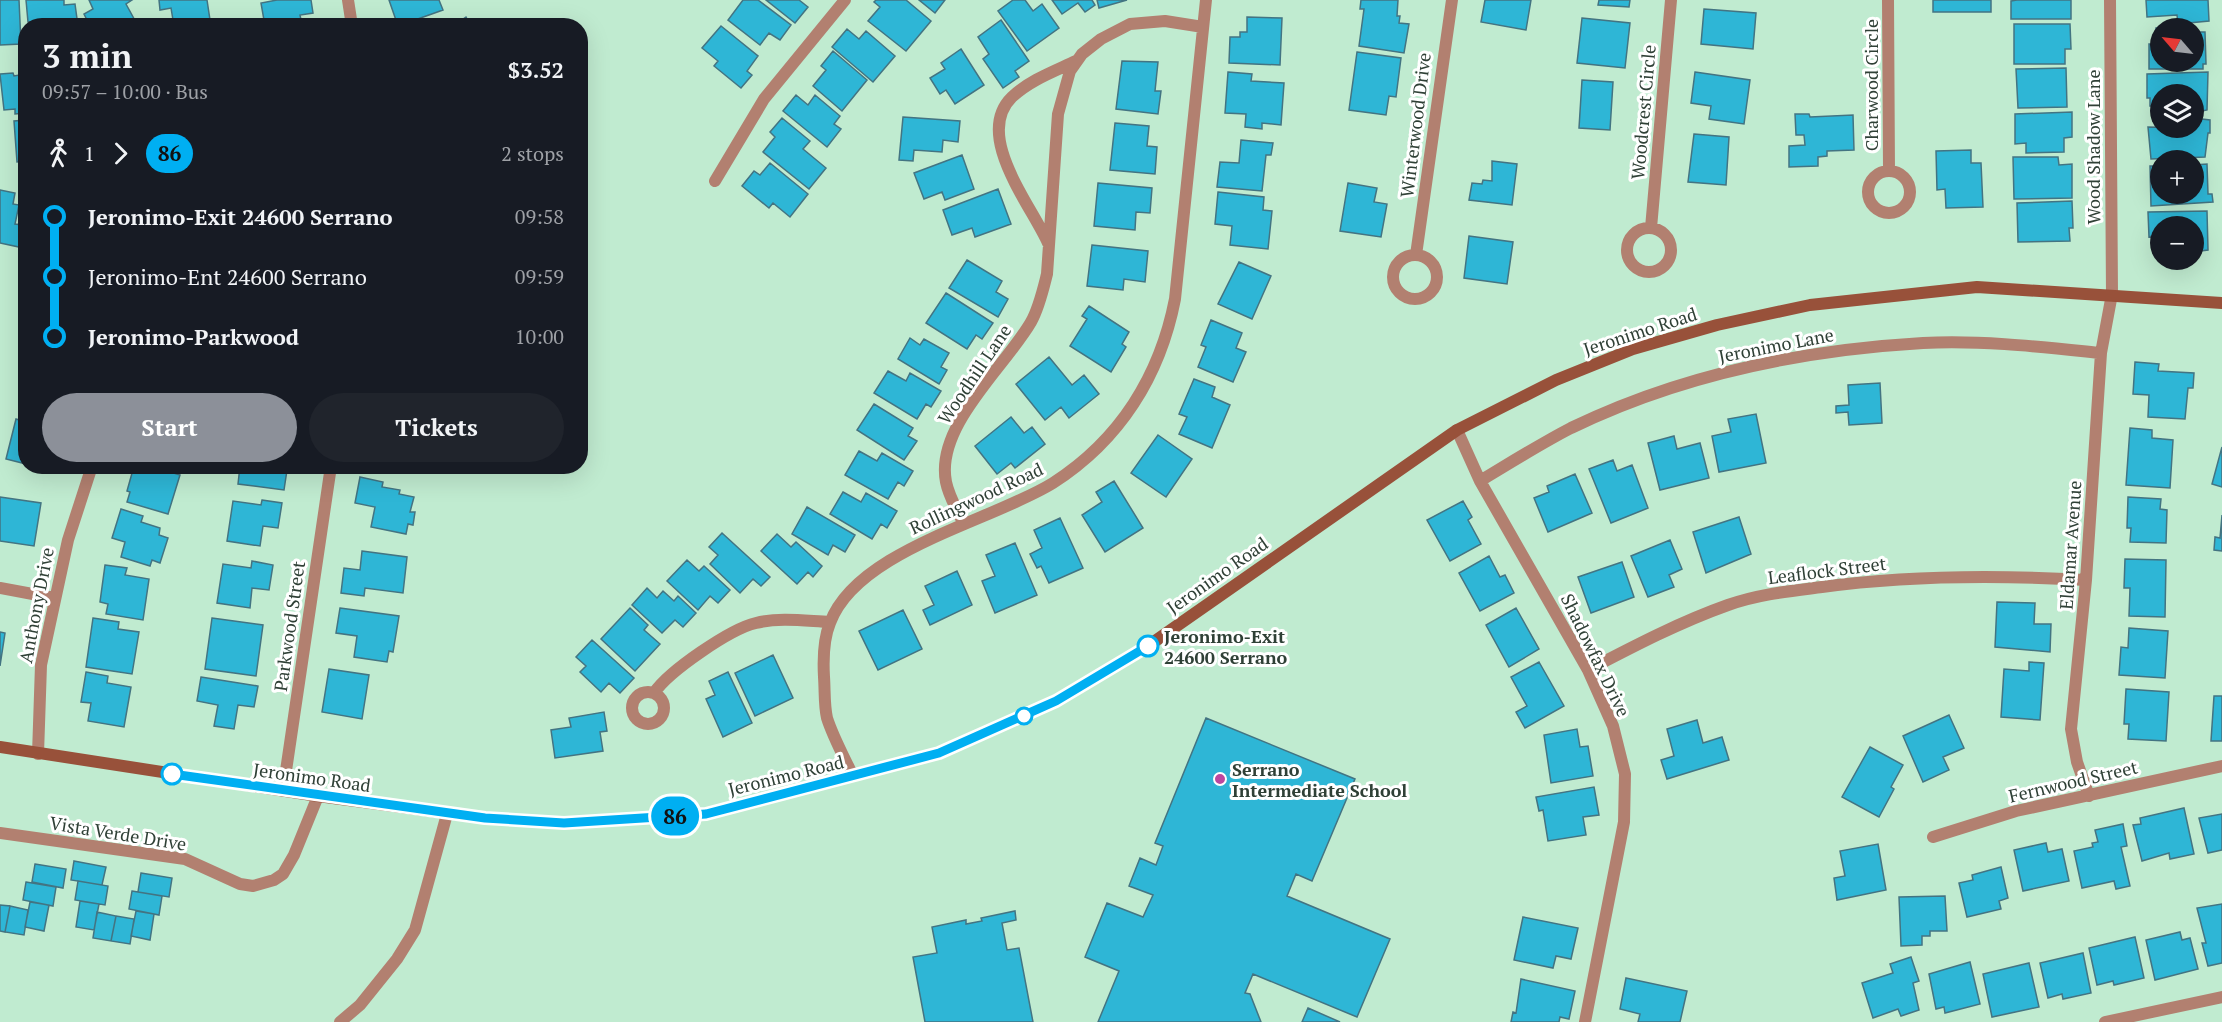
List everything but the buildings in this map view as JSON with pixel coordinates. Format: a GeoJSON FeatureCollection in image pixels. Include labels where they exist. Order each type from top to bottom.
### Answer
{"type":"FeatureCollection","features":[{"type":"Feature","properties":{"kind":"main road","name":"Jeronimo Road"},"geometry":{"type":"LineString","coordinates":[[0,747],[447,814],[564,823],[706,814],[939,753],[1074,691],[1148,646],[1457,430],[1556,380],[1633,349],[1717,325],[1810,305],[1977,287],[2112,294],[2222,303]]}},
{"type":"Feature","properties":{"kind":"street"},"geometry":{"type":"LineString","coordinates":[[348,0],[351,18]]}},
{"type":"Feature","properties":{"kind":"street"},"geometry":{"type":"LineString","coordinates":[[715,181],[764,99],[845,0]]}},
{"type":"Feature","properties":{"kind":"street","name":"Rollingwood Road"},"geometry":{"type":"LineString","coordinates":[[853,776],[827,716],[824,658],[830,622],[848,595],[883,565],[964,524],[1033,495],[1074,468],[1113,432],[1145,389],[1171,321],[1175,298],[1206,0]]}},
{"type":"Feature","properties":{"kind":"street","name":"Winterwood Drive"},"geometry":{"type":"LineString","coordinates":[[1416,255],[1452,0]]}},
{"type":"Feature","properties":{"kind":"street","name":"Woodcrest Circle"},"geometry":{"type":"LineString","coordinates":[[1651,228],[1671,0]]}},
{"type":"Feature","properties":{"kind":"street","name":"Charwood Circle"},"geometry":{"type":"LineString","coordinates":[[1888,0],[1889,170]]}},
{"type":"Feature","properties":{"kind":"street","name":"Wood Shadow Lane"},"geometry":{"type":"LineString","coordinates":[[2110,0],[2112,294]]}},
{"type":"Feature","properties":{"kind":"street","name":"Woodhill Lane"},"geometry":{"type":"LineString","coordinates":[[1049,244],[1006,162],[1000,145],[999,120],[1005,106],[1024,88],[1077,61],[1101,39],[1130,24],[1165,21],[1203,27]]}},
{"type":"Feature","properties":{"kind":"street","name":"Woodhill Lane"},"geometry":{"type":"LineString","coordinates":[[964,524],[948,489],[946,454],[954,431],[1031,321],[1047,274],[1058,114],[1064,87],[1077,61]]}},
{"type":"Feature","properties":{"kind":"street","name":"Eldamar Avenue"},"geometry":{"type":"LineString","coordinates":[[2089,796],[2077,762],[2071,729],[2086,580],[2101,353],[2112,294]]}},
{"type":"Feature","properties":{"kind":"street","name":"Jeronimo Lane"},"geometry":{"type":"LineString","coordinates":[[1480,481],[1571,428],[1652,396],[1725,371],[1790,358],[1924,343],[1998,343],[2101,353]]}},
{"type":"Feature","properties":{"kind":"street","name":"Shadowfax Drive"},"geometry":{"type":"LineString","coordinates":[[1457,430],[1480,481],[1588,670],[1613,726],[1625,774],[1626,798],[1622,833],[1585,1022]]}},
{"type":"Feature","properties":{"kind":"street","name":"Anthony Drive"},"geometry":{"type":"LineString","coordinates":[[38,754],[41,665],[68,540],[89,474]]}},
{"type":"Feature","properties":{"kind":"street","name":"Parkwood Street"},"geometry":{"type":"LineString","coordinates":[[283,791],[330,474]]}},
{"type":"Feature","properties":{"kind":"street","name":"Leaflock Street"},"geometry":{"type":"LineString","coordinates":[[1588,670],[1657,634],[1729,605],[1760,596],[1856,582],[1919,578],[1990,576],[2086,580]]}},
{"type":"Feature","properties":{"kind":"street"},"geometry":{"type":"LineString","coordinates":[[0,588],[54,598]]}},
{"type":"Feature","properties":{"kind":"street"},"geometry":{"type":"LineString","coordinates":[[654,693],[665,678],[677,668],[754,623],[780,620],[830,622]]}},
{"type":"Feature","properties":{"kind":"street","name":"Fernwood Street"},"geometry":{"type":"LineString","coordinates":[[1933,837],[2016,811],[2222,766]]}},
{"type":"Feature","properties":{"kind":"street","name":"Vista Verde Drive"},"geometry":{"type":"LineString","coordinates":[[0,833],[185,859],[240,884],[253,886],[274,880],[283,874],[294,855],[318,796]]}},
{"type":"Feature","properties":{"kind":"street"},"geometry":{"type":"LineString","coordinates":[[340,1022],[360,1005],[397,958],[415,930],[447,814]]}},
{"type":"Feature","properties":{"kind":"street"},"geometry":{"type":"LineString","coordinates":[[2106,1022],[2222,996]]}},
{"type":"Feature","properties":{"kind":"bus line","name":"86"},"geometry":{"type":"LineString","coordinates":[[172,774],[485,818],[564,823],[706,814],[939,753],[1056,701],[1148,646]]}},
{"type":"Feature","properties":{"kind":"place","name":"Jeronimo-Exit 24600 Serrano"},"geometry":{"type":"Point","coordinates":[1148,646]}},
{"type":"Feature","properties":{"kind":"place","name":"Serrano Intermediate School"},"geometry":{"type":"Point","coordinates":[1220,779]}}]}
